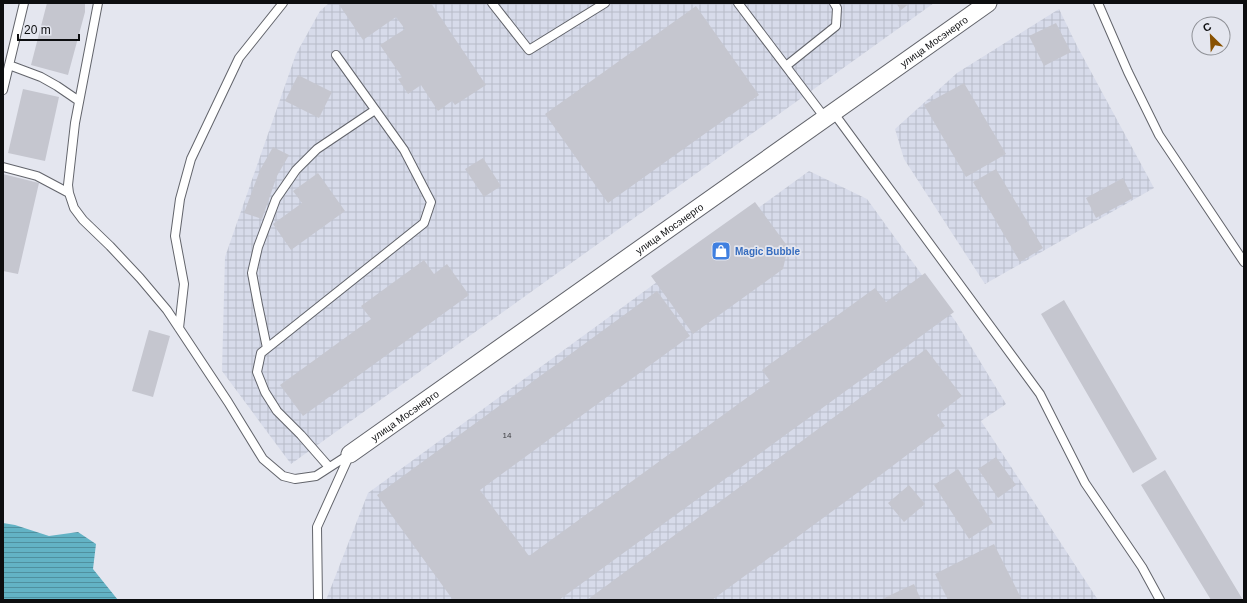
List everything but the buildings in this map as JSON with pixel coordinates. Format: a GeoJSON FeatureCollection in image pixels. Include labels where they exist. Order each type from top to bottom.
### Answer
{"type":"FeatureCollection","features":[{"type":"Feature","properties":{"kind":"street","name":"улица Мосэнерго"},"geometry":{"type":"LineString","coordinates":[[350,454],[988,3]]}},
{"type":"Feature","properties":{"kind":"lane"},"geometry":{"type":"LineString","coordinates":[[3,90],[24,3]]}},
{"type":"Feature","properties":{"kind":"lane"},"geometry":{"type":"LineString","coordinates":[[98,3],[75,122],[68,185],[74,208],[83,220],[140,278],[167,310],[263,458],[283,476],[296,479],[316,476],[350,454]]}},
{"type":"Feature","properties":{"kind":"lane"},"geometry":{"type":"LineString","coordinates":[[179,328],[184,284],[175,236],[180,199],[190,159],[239,58],[283,3]]}},
{"type":"Feature","properties":{"kind":"lane"},"geometry":{"type":"LineString","coordinates":[[492,3],[529,50],[605,3]]}},
{"type":"Feature","properties":{"kind":"lane"},"geometry":{"type":"LineString","coordinates":[[738,3],[786,66],[829,115],[1040,394],[1085,483],[1142,567],[1160,600]]}},
{"type":"Feature","properties":{"kind":"lane"},"geometry":{"type":"LineString","coordinates":[[786,66],[836,26],[837,8],[834,3]]}},
{"type":"Feature","properties":{"kind":"lane"},"geometry":{"type":"LineString","coordinates":[[1098,3],[1128,72],[1159,135],[1244,262]]}},
{"type":"Feature","properties":{"kind":"lane"},"geometry":{"type":"LineString","coordinates":[[329,467],[277,411],[265,392],[256,372],[261,353],[424,223],[431,202],[404,150],[336,55]]}},
{"type":"Feature","properties":{"kind":"lane"},"geometry":{"type":"LineString","coordinates":[[9,65],[41,77],[79,101]]}},
{"type":"Feature","properties":{"kind":"lane"},"geometry":{"type":"LineString","coordinates":[[267,348],[252,273],[258,247],[276,199],[296,170],[317,149],[375,110]]}},
{"type":"Feature","properties":{"kind":"lane"},"geometry":{"type":"LineString","coordinates":[[3,167],[36,176],[69,192]]}},
{"type":"Feature","properties":{"kind":"lane"},"geometry":{"type":"LineString","coordinates":[[318,600],[317,527],[350,454]]}},
{"type":"Feature","properties":{"kind":"shaded area"},"geometry":{"type":"Polygon","coordinates":[[[329,3],[934,3],[291,464],[222,371],[225,257],[296,54],[320,11],[329,3]]]}},
{"type":"Feature","properties":{"kind":"shaded area"},"geometry":{"type":"Polygon","coordinates":[[[1059,9],[1077,46],[1154,188],[985,284],[904,159],[895,129],[957,73],[1059,9]]]}},
{"type":"Feature","properties":{"kind":"shaded area"},"geometry":{"type":"Polygon","coordinates":[[[809,171],[867,199],[956,322],[1006,404],[981,421],[1098,600],[326,600],[368,493],[809,171]]]}},
{"type":"Feature","properties":{"kind":"water"},"geometry":{"type":"Polygon","coordinates":[[[3,523],[15,525],[49,536],[78,532],[96,544],[93,569],[118,600],[3,600],[3,523]]]}},
{"type":"Feature","properties":{"kind":"place","name":"Magic Bubble"},"geometry":{"type":"Point","coordinates":[721,251]}}]}
